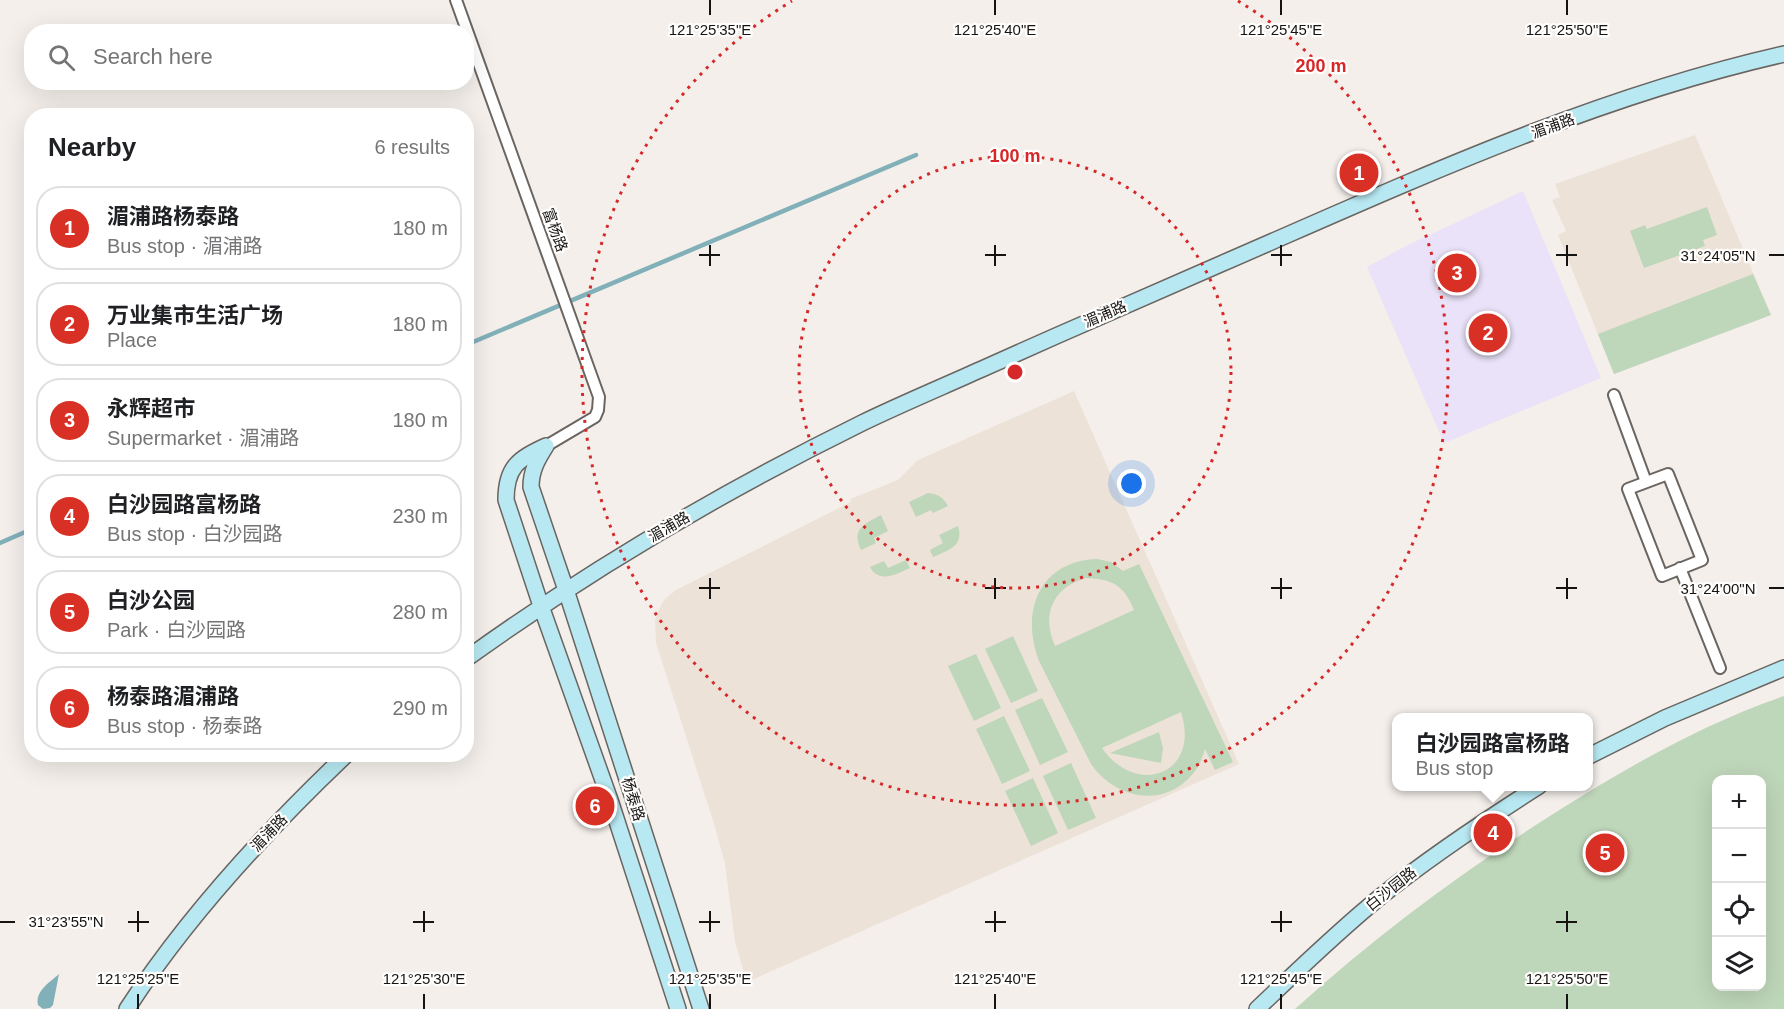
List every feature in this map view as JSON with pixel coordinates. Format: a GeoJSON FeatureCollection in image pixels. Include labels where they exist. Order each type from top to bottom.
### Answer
{"type":"FeatureCollection","features":[{"type":"Feature","properties":{"kind":"street","name":"富杨路"},"geometry":{"type":"LineString","coordinates":[[456,0],[465,24]]}},
{"type":"Feature","properties":{"kind":"street","name":"富杨路"},"geometry":{"type":"LineString","coordinates":[[474,50],[599,397],[595,417],[546,446]]}},
{"type":"Feature","properties":{"kind":"street","name":"湄浦路"},"geometry":{"type":"LineString","coordinates":[[474,653],[541,606],[662,530],[862,423],[1365,201],[1511,141],[1604,107],[1703,75],[1784,54]]}},
{"type":"Feature","properties":{"kind":"street"},"geometry":{"type":"LineString","coordinates":[[1614,395],[1646,482]]}},
{"type":"Feature","properties":{"kind":"street","name":"杨泰路"},"geometry":{"type":"LineString","coordinates":[[546,446],[535,464],[531,476],[531,488],[701,1009]]}},
{"type":"Feature","properties":{"kind":"street","name":"杨泰路"},"geometry":{"type":"LineString","coordinates":[[546,446],[526,456],[513,467],[506,484],[506,500],[606,790],[678,1009]]}},
{"type":"Feature","properties":{"kind":"street"},"geometry":{"type":"LineString","coordinates":[[1668,474],[1702,560],[1680,568],[1662,576],[1628,489],[1668,474]]}},
{"type":"Feature","properties":{"kind":"street"},"geometry":{"type":"LineString","coordinates":[[1680,568],[1720,668]]}},
{"type":"Feature","properties":{"kind":"street"},"geometry":{"type":"LineString","coordinates":[[1593,754],[1665,718],[1784,668]]}},
{"type":"Feature","properties":{"kind":"street","name":"湄浦路"},"geometry":{"type":"LineString","coordinates":[[127,1009],[195,915],[261,841],[339,762]]}},
{"type":"Feature","properties":{"kind":"street","name":"白沙园路"},"geometry":{"type":"LineString","coordinates":[[1257,1009],[1379,898],[1427,861],[1532,791]]}},
{"type":"Feature","properties":{"kind":"shaded area"},"geometry":{"type":"Polygon","coordinates":[[[1695,135],[1771,315],[1614,374],[1558,235],[1566,231],[1552,200],[1560,197],[1555,184],[1695,135]]]}},
{"type":"Feature","properties":{"kind":"shaded area"},"geometry":{"type":"Polygon","coordinates":[[[1523,191],[1601,378],[1444,443],[1367,267],[1523,191]]]}},
{"type":"Feature","properties":{"kind":"shaded area"},"geometry":{"type":"Polygon","coordinates":[[[1074,391],[1239,764],[747,982],[735,942],[725,864],[656,643],[655,620],[659,609],[664,600],[676,590],[851,502],[850,499],[898,480],[918,460],[1074,391]]]}},
{"type":"Feature","properties":{"kind":"green space"},"geometry":{"type":"Polygon","coordinates":[[[1707,207],[1717,235],[1703,240],[1705,246],[1644,268],[1630,231],[1645,225],[1647,229],[1707,207]]]}},
{"type":"Feature","properties":{"kind":"green space"},"geometry":{"type":"Polygon","coordinates":[[[1753,274],[1771,315],[1614,374],[1598,334],[1753,274]]]}},
{"type":"Feature","properties":{"kind":"green space"},"geometry":{"type":"Polygon","coordinates":[[[928,493],[940,497],[948,506],[916,517],[909,502],[928,493]]]}},
{"type":"Feature","properties":{"kind":"green space"},"geometry":{"type":"Polygon","coordinates":[[[881,515],[888,531],[874,538],[876,543],[861,550],[858,543],[858,532],[865,524],[881,515]]]}},
{"type":"Feature","properties":{"kind":"green space"},"geometry":{"type":"Polygon","coordinates":[[[958,526],[957,543],[933,557],[930,550],[943,543],[939,535],[958,526]]]}},
{"type":"Feature","properties":{"kind":"green space"},"geometry":{"type":"Polygon","coordinates":[[[1097,559],[1111,562],[1123,571],[1139,564],[1233,762],[1215,770],[1205,749],[1190,777],[1178,787],[1152,796],[1125,791],[1112,784],[1091,764],[1039,661],[1032,625],[1039,592],[1048,579],[1061,569],[1077,562],[1097,559]],[[1086,578],[1065,588],[1053,604],[1049,624],[1055,646],[1134,610],[1126,595],[1116,585],[1103,580],[1086,578]],[[1181,712],[1102,748],[1116,763],[1132,772],[1148,775],[1162,772],[1174,764],[1182,751],[1185,733],[1181,712]]]}},
{"type":"Feature","properties":{"kind":"green space"},"geometry":{"type":"Polygon","coordinates":[[[906,560],[910,568],[888,576],[878,575],[870,567],[884,561],[888,568],[906,560]]]}},
{"type":"Feature","properties":{"kind":"green space"},"geometry":{"type":"Polygon","coordinates":[[[1013,636],[1038,691],[1011,703],[985,649],[1013,636]]]}},
{"type":"Feature","properties":{"kind":"green space"},"geometry":{"type":"Polygon","coordinates":[[[976,654],[1001,708],[974,721],[948,666],[976,654]]]}},
{"type":"Feature","properties":{"kind":"green space"},"geometry":{"type":"Polygon","coordinates":[[[1784,696],[1784,1009],[1295,1009],[1358,954],[1457,878],[1587,793],[1697,732],[1784,696]]]}},
{"type":"Feature","properties":{"kind":"green space"},"geometry":{"type":"Polygon","coordinates":[[[1042,698],[1068,752],[1040,765],[1015,710],[1042,698]]]}},
{"type":"Feature","properties":{"kind":"green space"},"geometry":{"type":"Polygon","coordinates":[[[1004,716],[1030,771],[1002,784],[976,729],[1004,716]]]}},
{"type":"Feature","properties":{"kind":"green space"},"geometry":{"type":"Polygon","coordinates":[[[1159,732],[1163,748],[1161,763],[1110,753],[1159,732]]]}},
{"type":"Feature","properties":{"kind":"green space"},"geometry":{"type":"Polygon","coordinates":[[[1071,763],[1096,818],[1068,830],[1043,776],[1071,763]]]}},
{"type":"Feature","properties":{"kind":"green space"},"geometry":{"type":"Polygon","coordinates":[[[1033,778],[1058,833],[1031,846],[1005,791],[1033,778]]]}},
{"type":"Feature","properties":{"kind":"water"},"geometry":{"type":"Polygon","coordinates":[[[59,974],[53,1005],[43,1009],[38,1005],[39,996],[59,974]]]}},
{"type":"Feature","properties":{"kind":"waterway"},"geometry":{"type":"LineString","coordinates":[[474,342],[916,155]]}},
{"type":"Feature","properties":{"kind":"waterway"},"geometry":{"type":"LineString","coordinates":[[0,543],[24,532]]}},
{"type":"Feature","properties":{"kind":"place","name":"湄浦路杨泰路"},"geometry":{"type":"Point","coordinates":[1359,173]}},
{"type":"Feature","properties":{"kind":"place","name":"永辉超市"},"geometry":{"type":"Point","coordinates":[1457,273]}},
{"type":"Feature","properties":{"kind":"place","name":"万业集市生活广场"},"geometry":{"type":"Point","coordinates":[1488,333]}},
{"type":"Feature","properties":{"kind":"place","name":"杨泰路湄浦路"},"geometry":{"type":"Point","coordinates":[595,806]}},
{"type":"Feature","properties":{"kind":"place","name":"白沙园路富杨路"},"geometry":{"type":"Point","coordinates":[1493,833]}},
{"type":"Feature","properties":{"kind":"place","name":"白沙公园"},"geometry":{"type":"Point","coordinates":[1605,853]}}]}
